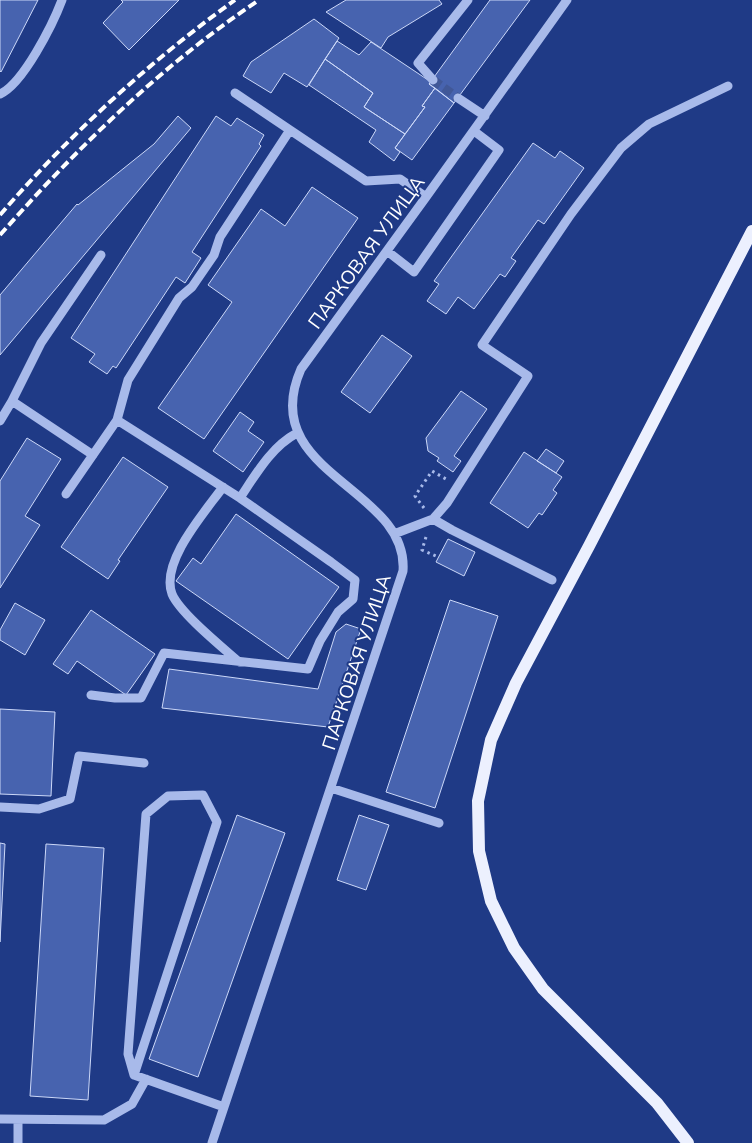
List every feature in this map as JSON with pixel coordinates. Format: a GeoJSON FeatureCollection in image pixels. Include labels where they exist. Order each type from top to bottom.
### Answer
{"type":"FeatureCollection","features":[{"type":"Feature","properties":{"kind":"main road"},"geometry":{"type":"LineString","coordinates":[[688,1143],[657,1103],[542,989],[514,948],[491,901],[479,850],[478,801],[491,740],[516,682],[589,546],[752,231]]}},
{"type":"Feature","properties":{"kind":"street"},"geometry":{"type":"LineString","coordinates":[[0,94],[12,86],[23,72],[62,0]]}},
{"type":"Feature","properties":{"kind":"street"},"geometry":{"type":"LineString","coordinates":[[433,80],[418,63],[468,0]]}},
{"type":"Feature","properties":{"kind":"street","name":"ПАРКОВАЯ УЛИЦА"},"geometry":{"type":"LineString","coordinates":[[212,1143],[403,571],[404,559],[399,542],[394,534],[375,512],[315,458],[297,434],[292,396],[295,382],[301,369],[567,0]]}},
{"type":"Feature","properties":{"kind":"street"},"geometry":{"type":"LineString","coordinates":[[394,534],[433,519],[447,503],[528,376],[482,345],[571,214],[621,148],[649,124],[728,86]]}},
{"type":"Feature","properties":{"kind":"street"},"geometry":{"type":"LineString","coordinates":[[235,93],[366,182],[400,179],[426,197]]}},
{"type":"Feature","properties":{"kind":"street"},"geometry":{"type":"LineString","coordinates":[[458,98],[484,116]]}},
{"type":"Feature","properties":{"kind":"street"},"geometry":{"type":"LineString","coordinates":[[66,494],[117,420],[128,380],[179,298],[192,287],[214,255],[220,237],[290,130]]}},
{"type":"Feature","properties":{"kind":"street"},"geometry":{"type":"LineString","coordinates":[[387,251],[414,272],[499,150],[474,131]]}},
{"type":"Feature","properties":{"kind":"street"},"geometry":{"type":"LineString","coordinates":[[0,421],[41,343],[101,255]]}},
{"type":"Feature","properties":{"kind":"street"},"geometry":{"type":"LineString","coordinates":[[12,401],[93,454]]}},
{"type":"Feature","properties":{"kind":"street"},"geometry":{"type":"LineString","coordinates":[[92,696],[141,698],[164,653],[308,669],[320,641],[338,612],[352,599],[355,580],[240,498],[117,420]]}},
{"type":"Feature","properties":{"kind":"street"},"geometry":{"type":"LineString","coordinates":[[240,498],[274,451],[285,440],[297,434]]}},
{"type":"Feature","properties":{"kind":"street"},"geometry":{"type":"LineString","coordinates":[[223,487],[178,551],[170,574],[172,593],[183,610],[239,662]]}},
{"type":"Feature","properties":{"kind":"street"},"geometry":{"type":"LineString","coordinates":[[433,519],[552,580]]}},
{"type":"Feature","properties":{"kind":"street"},"geometry":{"type":"LineString","coordinates":[[0,807],[38,809],[70,799],[79,756],[144,763]]}},
{"type":"Feature","properties":{"kind":"street"},"geometry":{"type":"LineString","coordinates":[[331,788],[439,823]]}},
{"type":"Feature","properties":{"kind":"street"},"geometry":{"type":"LineString","coordinates":[[203,795],[217,822],[134,1075],[128,1054],[146,814],[168,796],[203,795]]}},
{"type":"Feature","properties":{"kind":"street"},"geometry":{"type":"LineString","coordinates":[[134,1075],[224,1107]]}},
{"type":"Feature","properties":{"kind":"street"},"geometry":{"type":"LineString","coordinates":[[0,1119],[104,1120],[132,1104],[146,1080]]}},
{"type":"Feature","properties":{"kind":"street"},"geometry":{"type":"LineString","coordinates":[[18,1120],[18,1143]]}},
{"type":"Feature","properties":{"kind":"path"},"geometry":{"type":"LineString","coordinates":[[415,496],[432,471],[458,486]]}},
{"type":"Feature","properties":{"kind":"building"},"geometry":{"type":"Polygon","coordinates":[[[0,0],[38,0],[1,72],[0,71],[0,0]]]}},
{"type":"Feature","properties":{"kind":"building"},"geometry":{"type":"Polygon","coordinates":[[[121,0],[179,0],[129,50],[103,23],[123,2],[121,0]]]}},
{"type":"Feature","properties":{"kind":"building"},"geometry":{"type":"Polygon","coordinates":[[[346,0],[439,0],[442,4],[388,37],[381,48],[326,12],[346,0]]]}},
{"type":"Feature","properties":{"kind":"building"},"geometry":{"type":"Polygon","coordinates":[[[490,0],[530,0],[454,103],[429,84],[490,0]]]}},
{"type":"Feature","properties":{"kind":"building"},"geometry":{"type":"Polygon","coordinates":[[[314,19],[339,38],[307,87],[284,73],[271,93],[243,76],[251,62],[314,19]]]}},
{"type":"Feature","properties":{"kind":"building"},"geometry":{"type":"Polygon","coordinates":[[[337,41],[359,55],[371,42],[431,82],[429,84],[435,88],[422,106],[425,107],[405,134],[364,107],[373,93],[325,59],[337,41]]]}},
{"type":"Feature","properties":{"kind":"building"},"geometry":{"type":"Polygon","coordinates":[[[325,59],[373,93],[364,107],[405,134],[395,148],[400,152],[394,161],[369,142],[376,130],[309,85],[325,59]]]}},
{"type":"Feature","properties":{"kind":"building"},"geometry":{"type":"Polygon","coordinates":[[[435,88],[454,103],[412,160],[395,148],[425,107],[422,106],[435,88]]]}},
{"type":"Feature","properties":{"kind":"building"},"geometry":{"type":"Polygon","coordinates":[[[178,116],[191,128],[0,355],[0,295],[77,204],[154,144],[178,116]]]}},
{"type":"Feature","properties":{"kind":"building"},"geometry":{"type":"Polygon","coordinates":[[[216,116],[231,126],[237,118],[264,135],[259,144],[261,146],[192,252],[201,258],[185,283],[176,277],[116,368],[113,366],[107,374],[89,362],[95,354],[71,338],[216,116]]]}},
{"type":"Feature","properties":{"kind":"building"},"geometry":{"type":"Polygon","coordinates":[[[533,143],[555,158],[560,151],[584,168],[544,224],[538,220],[511,258],[516,261],[505,277],[500,274],[474,309],[458,297],[446,314],[427,301],[439,284],[434,281],[533,143]]]}},
{"type":"Feature","properties":{"kind":"building"},"geometry":{"type":"Polygon","coordinates":[[[312,187],[358,218],[204,439],[158,408],[232,302],[208,285],[261,209],[285,226],[312,187]]]}},
{"type":"Feature","properties":{"kind":"building"},"geometry":{"type":"Polygon","coordinates":[[[382,335],[412,356],[370,413],[341,392],[382,335]]]}},
{"type":"Feature","properties":{"kind":"building"},"geometry":{"type":"Polygon","coordinates":[[[461,391],[487,409],[454,456],[461,461],[453,472],[437,461],[439,458],[428,451],[426,438],[461,391]]]}},
{"type":"Feature","properties":{"kind":"building"},"geometry":{"type":"Polygon","coordinates":[[[240,412],[254,422],[248,431],[264,442],[243,472],[213,451],[240,412]]]}},
{"type":"Feature","properties":{"kind":"building"},"geometry":{"type":"Polygon","coordinates":[[[27,438],[61,459],[25,516],[40,525],[0,588],[0,481],[27,438]]]}},
{"type":"Feature","properties":{"kind":"building"},"geometry":{"type":"Polygon","coordinates":[[[546,449],[564,461],[556,473],[537,461],[546,449]]]}},
{"type":"Feature","properties":{"kind":"building"},"geometry":{"type":"Polygon","coordinates":[[[524,452],[562,477],[553,490],[557,493],[542,515],[539,513],[528,528],[490,503],[524,452]]]}},
{"type":"Feature","properties":{"kind":"building"},"geometry":{"type":"Polygon","coordinates":[[[123,457],[168,487],[118,560],[120,561],[108,579],[61,547],[123,457]]]}},
{"type":"Feature","properties":{"kind":"building"},"geometry":{"type":"Polygon","coordinates":[[[236,514],[339,587],[288,659],[176,581],[193,558],[201,564],[236,514]]]}},
{"type":"Feature","properties":{"kind":"building"},"geometry":{"type":"Polygon","coordinates":[[[448,539],[475,552],[464,576],[436,562],[448,539]]]}},
{"type":"Feature","properties":{"kind":"building"},"geometry":{"type":"Polygon","coordinates":[[[450,600],[498,616],[435,808],[386,792],[450,600]]]}},
{"type":"Feature","properties":{"kind":"building"},"geometry":{"type":"Polygon","coordinates":[[[15,603],[45,620],[25,655],[0,640],[0,630],[15,603]]]}},
{"type":"Feature","properties":{"kind":"building"},"geometry":{"type":"Polygon","coordinates":[[[91,610],[155,654],[126,695],[77,661],[68,674],[53,664],[91,610]]]}},
{"type":"Feature","properties":{"kind":"building"},"geometry":{"type":"Polygon","coordinates":[[[346,624],[361,629],[328,727],[162,708],[169,669],[318,689],[336,632],[346,624]]]}},
{"type":"Feature","properties":{"kind":"building"},"geometry":{"type":"Polygon","coordinates":[[[0,709],[55,712],[51,796],[0,794],[0,709]]]}},
{"type":"Feature","properties":{"kind":"building"},"geometry":{"type":"Polygon","coordinates":[[[237,815],[285,833],[198,1077],[149,1059],[237,815]]]}},
{"type":"Feature","properties":{"kind":"building"},"geometry":{"type":"Polygon","coordinates":[[[359,815],[389,825],[366,890],[337,880],[359,815]]]}},
{"type":"Feature","properties":{"kind":"building"},"geometry":{"type":"Polygon","coordinates":[[[0,843],[5,844],[0,942],[0,843]]]}},
{"type":"Feature","properties":{"kind":"building"},"geometry":{"type":"Polygon","coordinates":[[[46,844],[104,848],[88,1100],[30,1096],[46,844]]]}},
{"type":"Feature","properties":{"kind":"tunnel"},"geometry":{"type":"LineString","coordinates":[[433,80],[458,98]]}},
{"type":"Feature","properties":{"kind":"railway"},"geometry":{"type":"LineString","coordinates":[[0,215],[53,157],[111,101],[172,48],[235,0]]}},
{"type":"Feature","properties":{"kind":"railway"},"geometry":{"type":"LineString","coordinates":[[0,235],[59,171],[122,109],[188,52],[259,0]]}}]}
